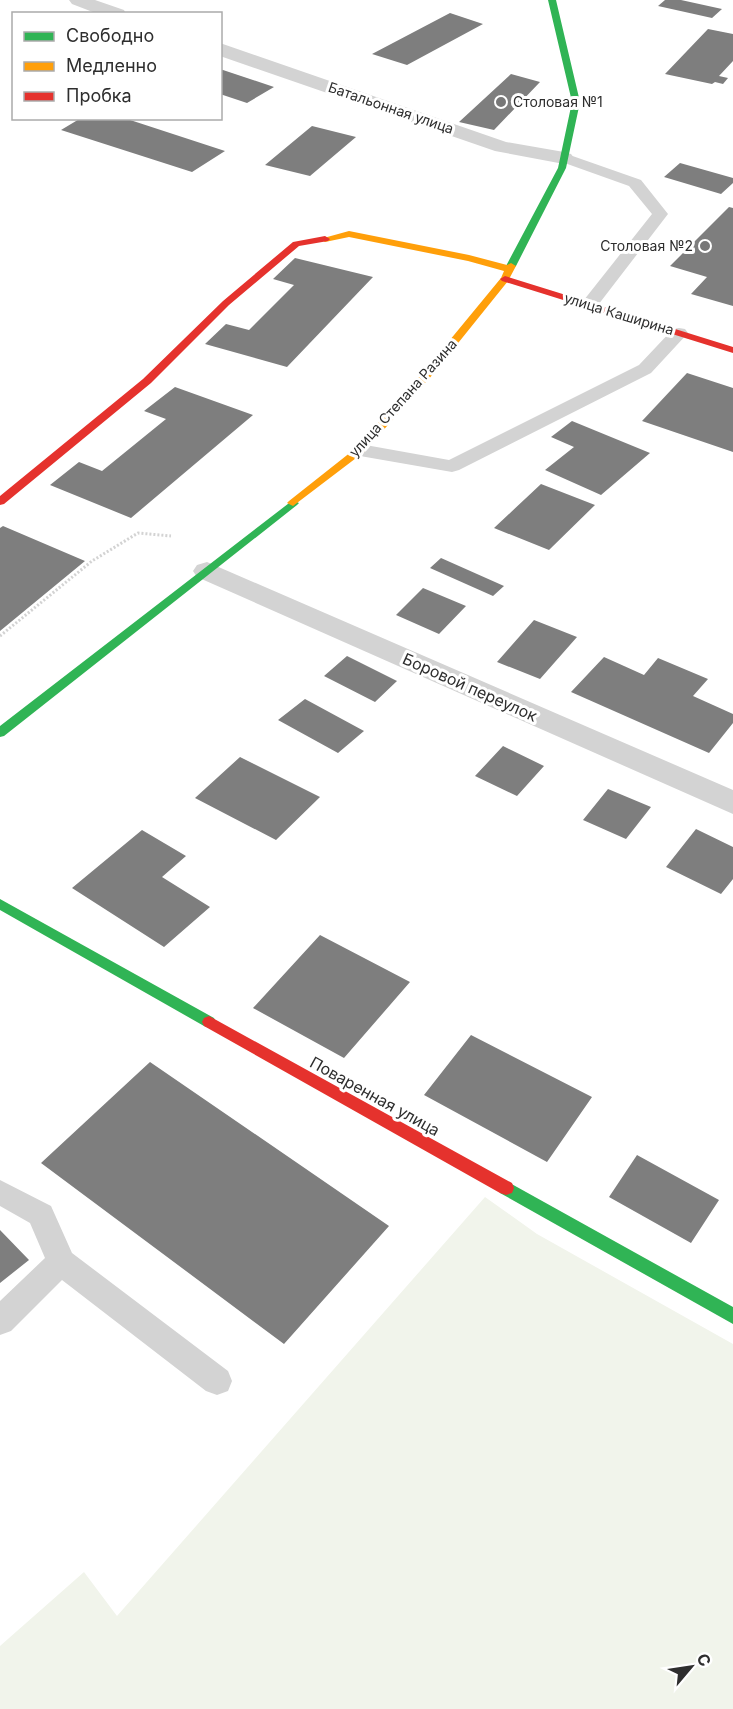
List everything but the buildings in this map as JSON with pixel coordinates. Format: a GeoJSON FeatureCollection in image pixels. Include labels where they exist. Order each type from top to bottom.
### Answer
{"type":"FeatureCollection","features":[{"type":"Feature","properties":{"kind":"street"},"geometry":{"type":"LineString","coordinates":[[78,0],[111,12]]}},
{"type":"Feature","properties":{"kind":"street","name":"улица Степана Разина"},"geometry":{"type":"LineString","coordinates":[[0,733],[360,450],[430,371],[507,274],[562,168],[576,102],[552,0]]}},
{"type":"Feature","properties":{"kind":"street","name":"Батальонная улица"},"geometry":{"type":"LineString","coordinates":[[222,50],[502,147],[564,158]]}},
{"type":"Feature","properties":{"kind":"street","name":"улица Каширина"},"geometry":{"type":"LineString","coordinates":[[0,502],[147,381],[226,303],[296,244],[349,234],[469,258],[589,305],[733,350]]}},
{"type":"Feature","properties":{"kind":"street","name":"Боровой переулок"},"geometry":{"type":"LineString","coordinates":[[207,571],[733,803]]}},
{"type":"Feature","properties":{"kind":"street","name":"Поваренная улица"},"geometry":{"type":"LineString","coordinates":[[0,904],[733,1316]]}},
{"type":"Feature","properties":{"kind":"lane"},"geometry":{"type":"LineString","coordinates":[[564,158],[635,183],[660,214],[589,305]]}},
{"type":"Feature","properties":{"kind":"lane"},"geometry":{"type":"LineString","coordinates":[[360,450],[452,466],[645,369],[679,333]]}},
{"type":"Feature","properties":{"kind":"lane"},"geometry":{"type":"LineString","coordinates":[[0,1192],[41,1215],[61,1262],[217,1381]]}},
{"type":"Feature","properties":{"kind":"lane"},"geometry":{"type":"LineString","coordinates":[[0,1321],[61,1262]]}},
{"type":"Feature","properties":{"kind":"path"},"geometry":{"type":"LineString","coordinates":[[0,636],[92,561],[138,533],[171,536]]}},
{"type":"Feature","properties":{"kind":"shaded area"},"geometry":{"type":"Polygon","coordinates":[[[485,1197],[537,1234],[733,1344],[733,1709],[0,1709],[0,1646],[84,1572],[117,1616],[485,1197]]]}},
{"type":"Feature","properties":{"kind":"traffic: fast"},"geometry":{"type":"LineString","coordinates":[[511,266],[562,168],[576,102],[552,0]]}},
{"type":"Feature","properties":{"kind":"traffic: fast"},"geometry":{"type":"LineString","coordinates":[[0,733],[293,503]]}},
{"type":"Feature","properties":{"kind":"traffic: fast"},"geometry":{"type":"LineString","coordinates":[[0,904],[209,1022]]}},
{"type":"Feature","properties":{"kind":"traffic: fast"},"geometry":{"type":"LineString","coordinates":[[506,1188],[733,1316]]}},
{"type":"Feature","properties":{"kind":"traffic: slow"},"geometry":{"type":"LineString","coordinates":[[325,239],[349,234],[469,258],[509,269]]}},
{"type":"Feature","properties":{"kind":"traffic: slow"},"geometry":{"type":"LineString","coordinates":[[293,503],[360,450],[430,371],[505,279],[511,266]]}},
{"type":"Feature","properties":{"kind":"traffic: jam"},"geometry":{"type":"LineString","coordinates":[[0,502],[147,381],[226,303],[296,244],[325,239]]}},
{"type":"Feature","properties":{"kind":"traffic: jam"},"geometry":{"type":"LineString","coordinates":[[505,279],[733,350]]}},
{"type":"Feature","properties":{"kind":"traffic: jam"},"geometry":{"type":"LineString","coordinates":[[209,1022],[506,1188]]}},
{"type":"Feature","properties":{"kind":"place","name":"Столовая №1"},"geometry":{"type":"Point","coordinates":[501,102]}},
{"type":"Feature","properties":{"kind":"place","name":"Столовая №2"},"geometry":{"type":"Point","coordinates":[705,246]}}]}
